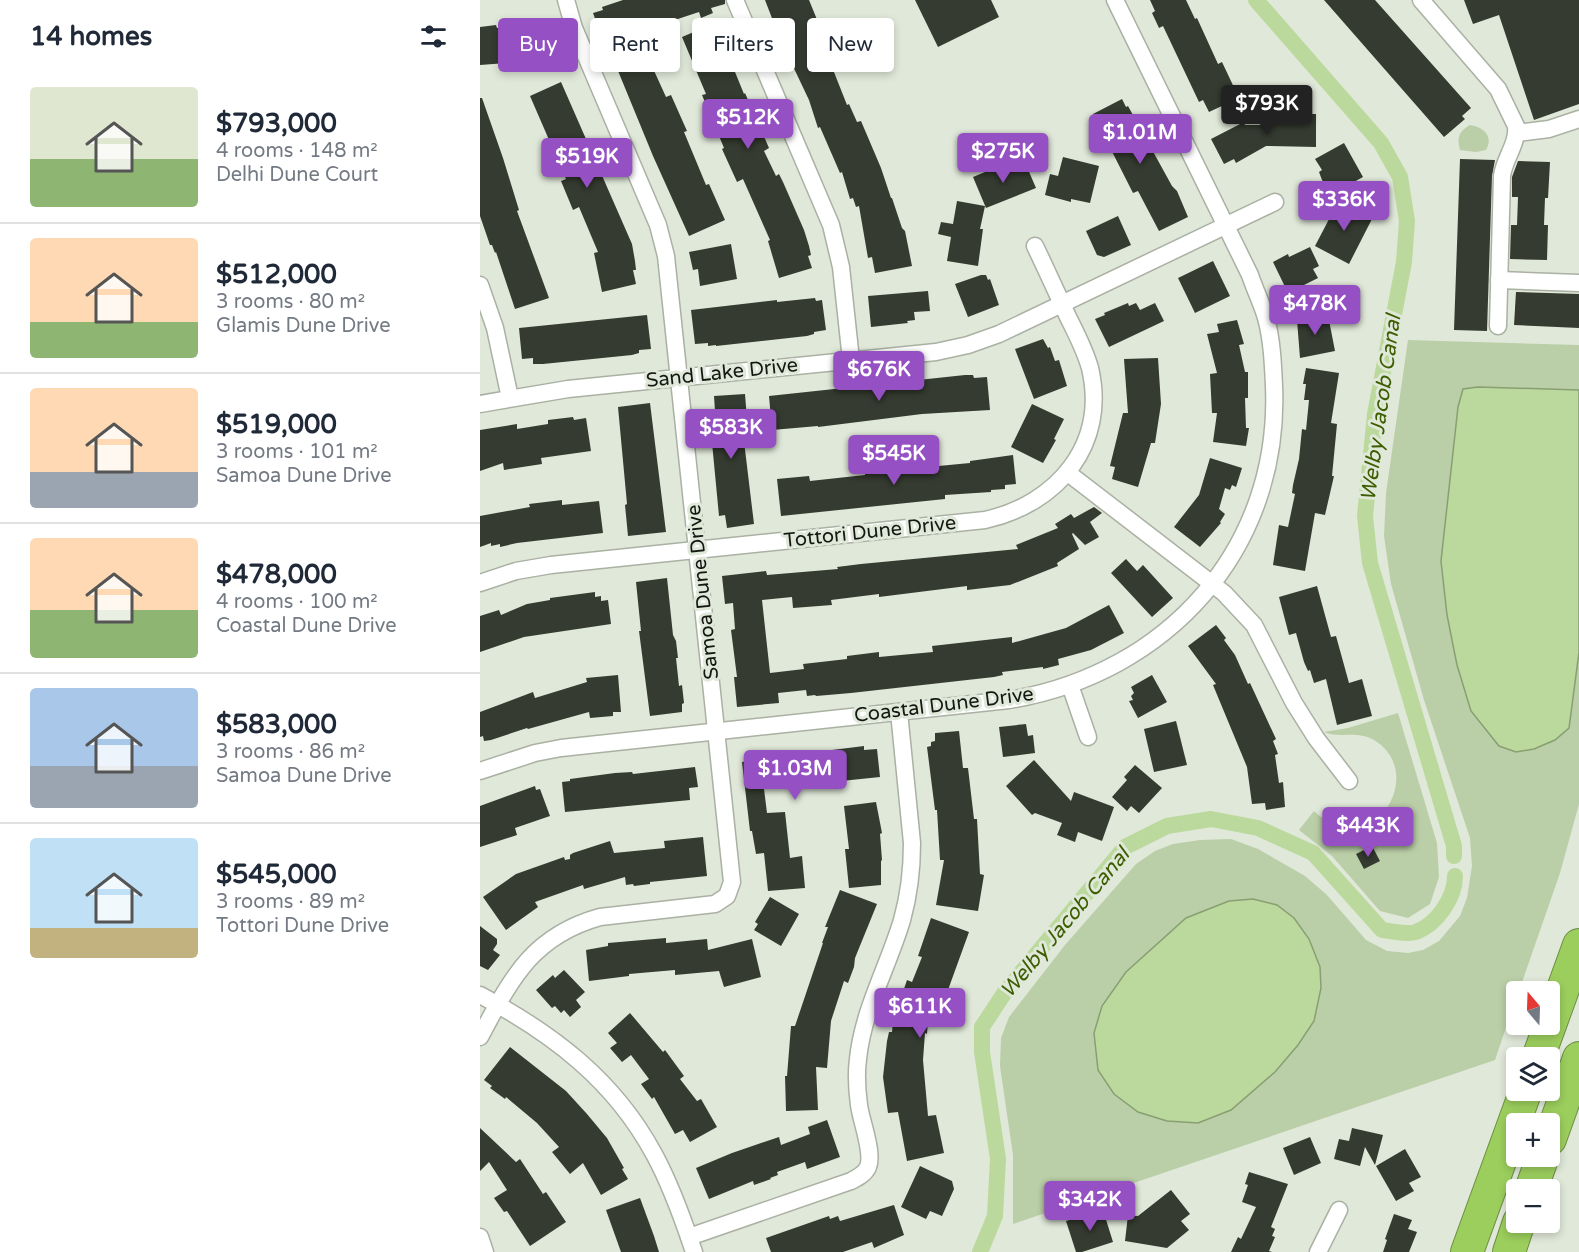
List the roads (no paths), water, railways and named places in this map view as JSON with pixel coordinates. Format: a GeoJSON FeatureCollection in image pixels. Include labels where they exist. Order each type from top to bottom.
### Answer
{"type":"FeatureCollection","features":[{"type":"Feature","properties":{"kind":"highway"},"geometry":{"type":"LineString","coordinates":[[1542,1047],[1579,945]]}},
{"type":"Feature","properties":{"kind":"highway"},"geometry":{"type":"LineString","coordinates":[[1559,1113],[1579,1058]]}},
{"type":"Feature","properties":{"kind":"highway"},"geometry":{"type":"LineString","coordinates":[[1467,1252],[1522,1101]]}},
{"type":"Feature","properties":{"kind":"highway"},"geometry":{"type":"LineString","coordinates":[[1509,1252],[1515,1233]]}},
{"type":"Feature","properties":{"kind":"street","name":"Samoa Dune Drive"},"geometry":{"type":"LineString","coordinates":[[480,1037],[510,980],[532,955],[575,926],[587,920],[614,915],[708,905],[727,896],[733,874],[669,270],[663,240],[580,45],[566,0]]}},
{"type":"Feature","properties":{"kind":"street"},"geometry":{"type":"LineString","coordinates":[[735,0],[831,225],[841,267],[851,360]]}},
{"type":"Feature","properties":{"kind":"street","name":"Coastal Dune Drive"},"geometry":{"type":"LineString","coordinates":[[480,771],[535,753],[561,748],[1030,697],[1096,675],[1143,648],[1185,614],[1213,584],[1251,522],[1264,484],[1272,444],[1275,403],[1273,361],[1266,318],[1250,275],[1227,225],[1115,0]]}},
{"type":"Feature","properties":{"kind":"street"},"geometry":{"type":"LineString","coordinates":[[1421,0],[1498,89],[1514,120],[1517,133],[1503,170],[1498,326]]}},
{"type":"Feature","properties":{"kind":"street"},"geometry":{"type":"LineString","coordinates":[[1517,133],[1548,129],[1579,119]]}},
{"type":"Feature","properties":{"kind":"street","name":"Sand Lake Drive"},"geometry":{"type":"LineString","coordinates":[[480,404],[568,389],[936,352],[968,345],[999,334],[1275,202]]}},
{"type":"Feature","properties":{"kind":"street","name":"Tottori Dune Drive"},"geometry":{"type":"LineString","coordinates":[[480,583],[533,567],[985,520],[1016,511],[1030,504],[1057,485],[1068,473],[1082,450],[1093,398],[1092,378],[1086,355],[1035,246]]}},
{"type":"Feature","properties":{"kind":"street"},"geometry":{"type":"LineString","coordinates":[[1499,280],[1579,283]]}},
{"type":"Feature","properties":{"kind":"street"},"geometry":{"type":"LineString","coordinates":[[480,285],[495,328],[510,398]]}},
{"type":"Feature","properties":{"kind":"street"},"geometry":{"type":"LineString","coordinates":[[1068,473],[1236,604],[1254,625],[1294,703],[1316,738],[1349,781]]}},
{"type":"Feature","properties":{"kind":"street"},"geometry":{"type":"LineString","coordinates":[[1070,685],[1088,737]]}},
{"type":"Feature","properties":{"kind":"street"},"geometry":{"type":"LineString","coordinates":[[480,995],[533,1024],[569,1051],[590,1070],[618,1102],[640,1130],[654,1154],[692,1245],[851,1181],[868,1168],[870,1155],[859,1106],[857,1083],[861,1040],[866,1018],[901,922],[910,883],[912,843],[899,712]]}},
{"type":"Feature","properties":{"kind":"street"},"geometry":{"type":"LineString","coordinates":[[1318,1252],[1339,1210]]}},
{"type":"Feature","properties":{"kind":"street"},"geometry":{"type":"LineString","coordinates":[[480,1237],[485,1252]]}},
{"type":"Feature","properties":{"kind":"waterway","name":"Welby Jacob Canal"},"geometry":{"type":"LineString","coordinates":[[1256,0],[1381,143],[1400,177],[1407,221],[1404,262],[1375,414],[1365,516],[1370,563],[1454,846],[1454,856]]}},
{"type":"Feature","properties":{"kind":"waterway","name":"Welby Jacob Canal"},"geometry":{"type":"LineString","coordinates":[[980,1252],[995,1216],[998,1159],[982,1052],[982,1027],[1005,992],[1125,847],[1167,826],[1211,819],[1258,828],[1313,853],[1382,930],[1404,933],[1416,932],[1438,917],[1452,893],[1455,876]]}}]}
